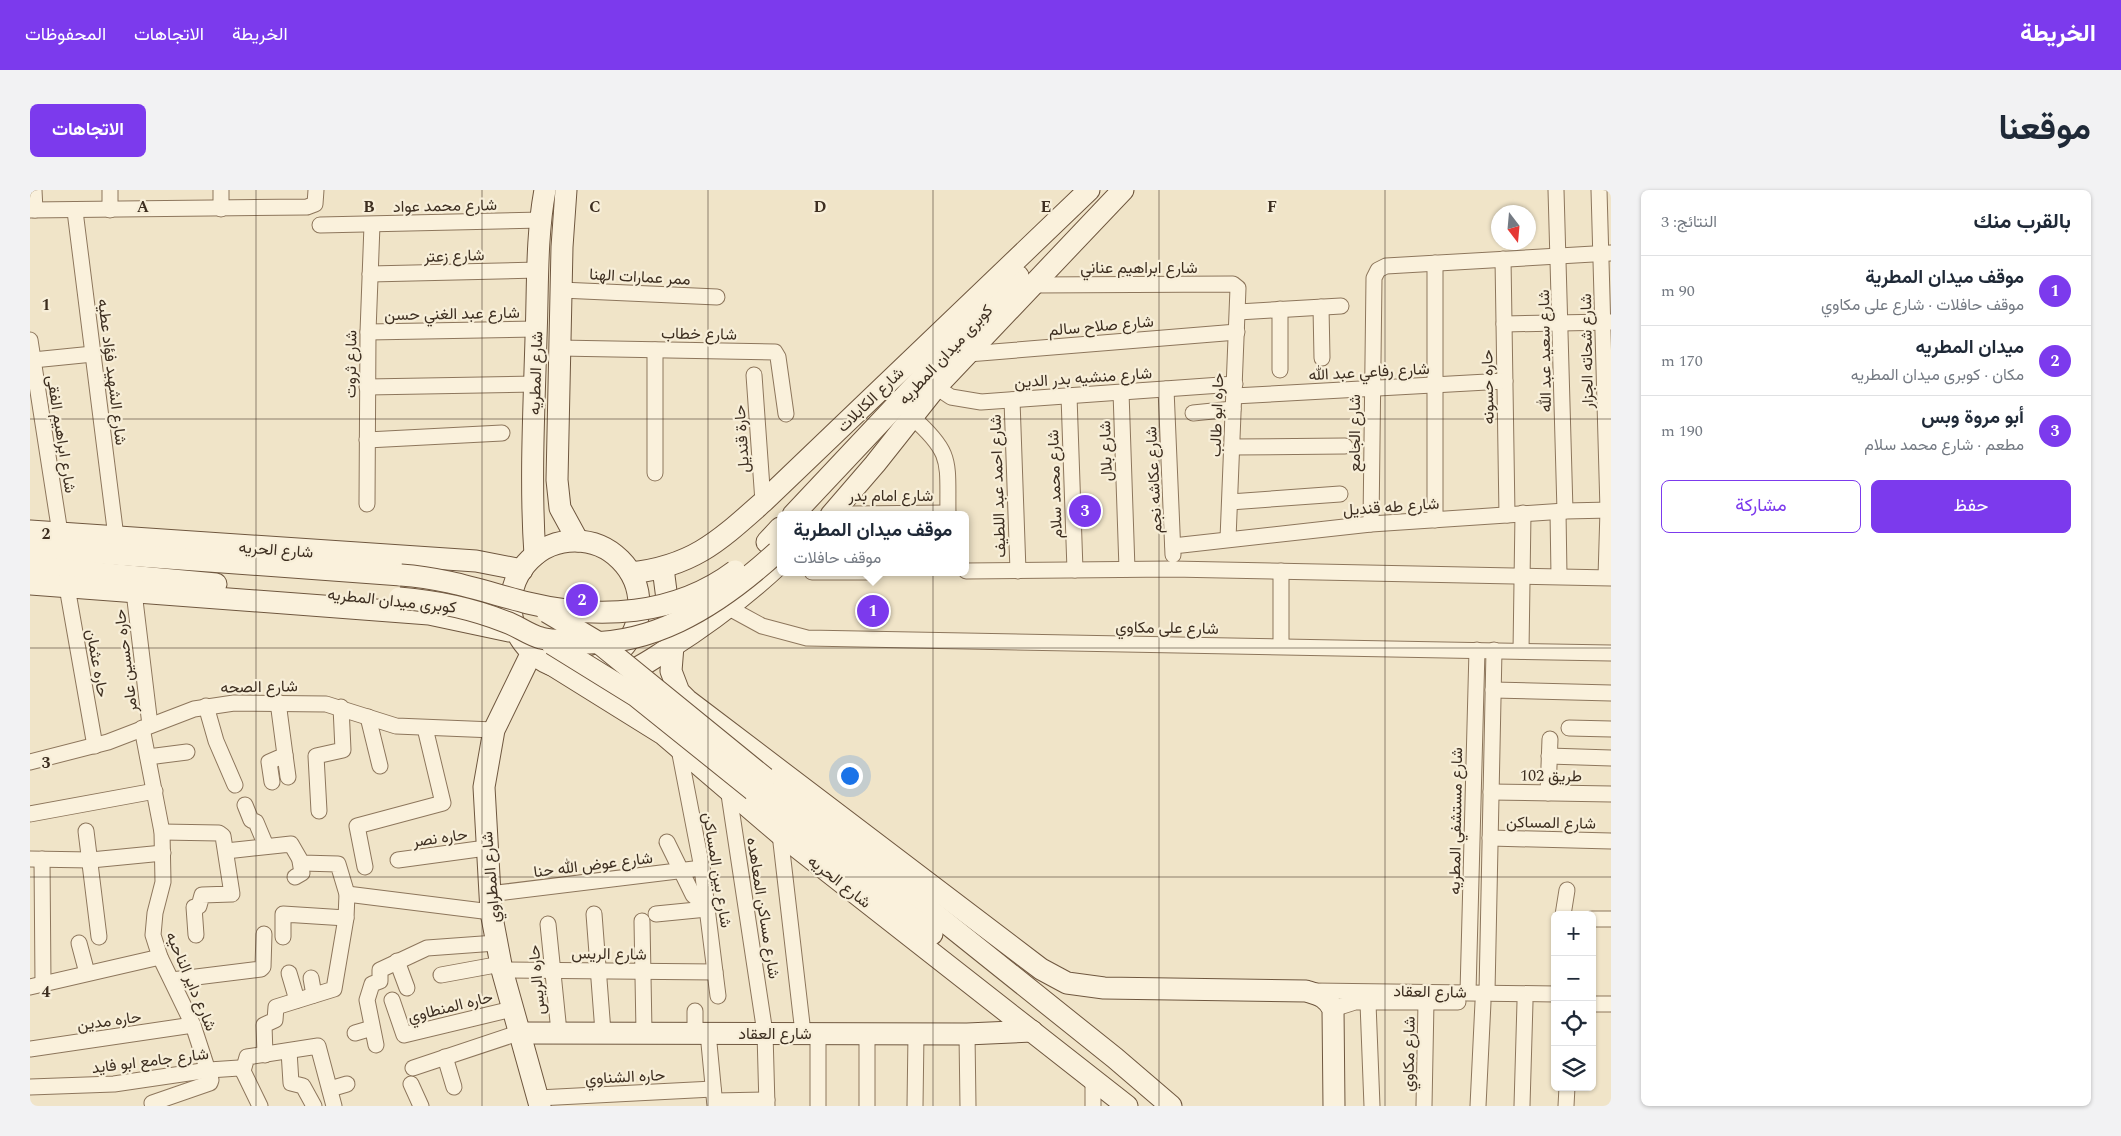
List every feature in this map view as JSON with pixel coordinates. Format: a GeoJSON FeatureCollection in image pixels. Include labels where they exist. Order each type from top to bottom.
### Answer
{"type":"FeatureCollection","features":[{"type":"Feature","properties":{"kind":"main road","name":"شارع المطريه"},"geometry":{"type":"LineString","coordinates":[[528,563],[533,479],[538,270],[545,190]]}},
{"type":"Feature","properties":{"kind":"main road","name":"شارع المطريه"},"geometry":{"type":"LineString","coordinates":[[566,190],[559,348],[558,480],[560,508],[578,541]]}},
{"type":"Feature","properties":{"kind":"main road","name":"شارع الكابلات"},"geometry":{"type":"LineString","coordinates":[[631,573],[663,568],[693,557],[713,546],[763,502],[1089,190]]}},
{"type":"Feature","properties":{"kind":"main road","name":"كوبرى ميدان المطريه"},"geometry":{"type":"LineString","coordinates":[[797,511],[1068,223],[1094,190]]}},
{"type":"Feature","properties":{"kind":"main road"},"geometry":{"type":"LineString","coordinates":[[835,511],[936,387],[1123,190]]}},
{"type":"Feature","properties":{"kind":"main road","name":"كوبرى ميدان المطريه"},"geometry":{"type":"LineString","coordinates":[[816,511],[867,457],[907,423]]}},
{"type":"Feature","properties":{"kind":"main road"},"geometry":{"type":"LineString","coordinates":[[533,479],[540,485],[545,486],[558,480]]}},
{"type":"Feature","properties":{"kind":"main road","name":"شارع الحريه"},"geometry":{"type":"LineString","coordinates":[[30,531],[417,559],[528,563]]}},
{"type":"Feature","properties":{"kind":"main road"},"geometry":{"type":"LineString","coordinates":[[518,632],[511,605],[514,586],[528,563],[555,544],[578,541],[589,542],[609,550],[625,564],[631,573],[638,593],[639,608],[636,624],[627,642],[603,662],[572,668]]}},
{"type":"Feature","properties":{"kind":"main road","name":"كوبرى ميدان المطريه"},"geometry":{"type":"LineString","coordinates":[[30,548],[430,577],[459,583],[529,603],[580,612],[623,612],[653,609],[701,591],[777,547]]}},
{"type":"Feature","properties":{"kind":"main road","name":"كوبرى ميدان المطريه"},"geometry":{"type":"LineString","coordinates":[[30,567],[405,605],[445,602],[508,622],[540,651],[601,644],[661,630],[712,603],[754,573],[777,547]]}},
{"type":"Feature","properties":{"kind":"main road"},"geometry":{"type":"LineString","coordinates":[[405,605],[429,614],[518,632],[540,651],[592,678],[617,677],[632,671],[674,646],[729,608],[777,547]]}},
{"type":"Feature","properties":{"kind":"main road"},"geometry":{"type":"LineString","coordinates":[[30,584],[134,592],[405,605],[429,604],[436,586],[432,570],[417,559]]}},
{"type":"Feature","properties":{"kind":"main road"},"geometry":{"type":"LineString","coordinates":[[663,568],[674,646],[671,671],[673,681],[679,692],[687,700],[1041,969],[1067,982],[1104,988],[1306,991],[1322,996],[1328,1000],[1333,1009],[1334,1106]]}},
{"type":"Feature","properties":{"kind":"main road"},"geometry":{"type":"LineString","coordinates":[[529,603],[565,621],[599,643],[759,784],[1080,1053],[1135,1106]]}},
{"type":"Feature","properties":{"kind":"main road"},"geometry":{"type":"LineString","coordinates":[[540,651],[574,656],[636,696],[759,784],[1115,1058],[1171,1106]]}},
{"type":"Feature","properties":{"kind":"main road","name":"شارع الحريه"},"geometry":{"type":"LineString","coordinates":[[540,651],[663,734],[780,834],[1127,1106]]}},
{"type":"Feature","properties":{"kind":"main road","name":"شارع المطراوي"},"geometry":{"type":"LineString","coordinates":[[539,1102],[518,1033],[496,943],[490,903],[484,787],[494,730],[540,651]]}},
{"type":"Feature","properties":{"kind":"main road"},"geometry":{"type":"LineString","coordinates":[[663,734],[659,718],[664,708],[672,701],[687,700]]}},
{"type":"Feature","properties":{"kind":"main road","name":"شارع العقاد"},"geometry":{"type":"LineString","coordinates":[[518,1033],[967,1034],[1032,1031]]}},
{"type":"Feature","properties":{"kind":"street"},"geometry":{"type":"LineString","coordinates":[[34,190],[32,210],[311,207],[316,201],[316,190]]}},
{"type":"Feature","properties":{"kind":"street"},"geometry":{"type":"LineString","coordinates":[[110,190],[110,210]]}},
{"type":"Feature","properties":{"kind":"street"},"geometry":{"type":"LineString","coordinates":[[221,190],[221,209]]}},
{"type":"Feature","properties":{"kind":"street","name":"شارع سعيد عبد الله"},"geometry":{"type":"LineString","coordinates":[[1556,190],[1559,256],[1562,511],[1559,576]]}},
{"type":"Feature","properties":{"kind":"street","name":"شارع شحاته الجزار"},"geometry":{"type":"LineString","coordinates":[[1599,190],[1606,253],[1608,578]]}},
{"type":"Feature","properties":{"kind":"street","name":"شارع الشهيد فؤاد عطيه"},"geometry":{"type":"LineString","coordinates":[[75,210],[116,538]]}},
{"type":"Feature","properties":{"kind":"street","name":"شارع محمد عواد"},"geometry":{"type":"LineString","coordinates":[[320,225],[542,220]]}},
{"type":"Feature","properties":{"kind":"street","name":"شارع ثروت"},"geometry":{"type":"LineString","coordinates":[[367,504],[367,387],[372,224]]}},
{"type":"Feature","properties":{"kind":"street"},"geometry":{"type":"LineString","coordinates":[[1435,520],[1435,263],[1606,253]]}},
{"type":"Feature","properties":{"kind":"street","name":"حاره حسونه"},"geometry":{"type":"LineString","coordinates":[[1502,259],[1507,515]]}},
{"type":"Feature","properties":{"kind":"street","name":"شارع الجامع"},"geometry":{"type":"LineString","coordinates":[[1371,524],[1374,283],[1378,270],[1386,266],[1435,263]]}},
{"type":"Feature","properties":{"kind":"street","name":"شارع زعتر"},"geometry":{"type":"LineString","coordinates":[[370,274],[538,270]]}},
{"type":"Feature","properties":{"kind":"street","name":"شارع ابراهيم عناني"},"geometry":{"type":"LineString","coordinates":[[1034,285],[1232,284],[1238,288],[1238,293]]}},
{"type":"Feature","properties":{"kind":"street","name":"ممر عمارات الهنا"},"geometry":{"type":"LineString","coordinates":[[561,290],[717,297]]}},
{"type":"Feature","properties":{"kind":"street","name":"حاره ابو طالب"},"geometry":{"type":"LineString","coordinates":[[1228,539],[1238,293]]}},
{"type":"Feature","properties":{"kind":"street"},"geometry":{"type":"LineString","coordinates":[[1238,312],[1341,306]]}},
{"type":"Feature","properties":{"kind":"street"},"geometry":{"type":"LineString","coordinates":[[1321,307],[1322,358]]}},
{"type":"Feature","properties":{"kind":"street"},"geometry":{"type":"LineString","coordinates":[[1280,310],[1280,370]]}},
{"type":"Feature","properties":{"kind":"street"},"geometry":{"type":"LineString","coordinates":[[1504,324],[1607,322]]}},
{"type":"Feature","properties":{"kind":"street","name":"شارع عبد الغني حسن"},"geometry":{"type":"LineString","coordinates":[[368,332],[536,329]]}},
{"type":"Feature","properties":{"kind":"street","name":"شارع صلاح سالم"},"geometry":{"type":"LineString","coordinates":[[968,354],[1237,332]]}},
{"type":"Feature","properties":{"kind":"street","name":"شارع ابراهيم الفقى"},"geometry":{"type":"LineString","coordinates":[[30,340],[60,533]]}},
{"type":"Feature","properties":{"kind":"street","name":"شارع خطاب"},"geometry":{"type":"LineString","coordinates":[[559,348],[775,352],[778,357],[786,414]]}},
{"type":"Feature","properties":{"kind":"street"},"geometry":{"type":"LineString","coordinates":[[655,350],[655,473]]}},
{"type":"Feature","properties":{"kind":"street"},"geometry":{"type":"LineString","coordinates":[[33,360],[93,354]]}},
{"type":"Feature","properties":{"kind":"street","name":"حارة قنديل"},"geometry":{"type":"LineString","coordinates":[[754,375],[763,502]]}},
{"type":"Feature","properties":{"kind":"street","name":"شارع رفاعي عبد الله"},"geometry":{"type":"LineString","coordinates":[[1234,397],[1505,381]]}},
{"type":"Feature","properties":{"kind":"street"},"geometry":{"type":"LineString","coordinates":[[367,387],[535,384]]}},
{"type":"Feature","properties":{"kind":"street","name":"شارع منشيه بدر الدين"},"geometry":{"type":"LineString","coordinates":[[936,387],[951,397],[963,401],[981,402],[1166,389],[1234,397]]}},
{"type":"Feature","properties":{"kind":"street","name":"شارع عكاشه نجم"},"geometry":{"type":"LineString","coordinates":[[1166,389],[1174,546],[1172,569]]}},
{"type":"Feature","properties":{"kind":"street","name":"شارع بلال"},"geometry":{"type":"LineString","coordinates":[[1121,392],[1127,569]]}},
{"type":"Feature","properties":{"kind":"street","name":"شارع محمد سلام"},"geometry":{"type":"LineString","coordinates":[[1069,396],[1075,570]]}},
{"type":"Feature","properties":{"kind":"street"},"geometry":{"type":"LineString","coordinates":[[1193,413],[1234,397]]}},
{"type":"Feature","properties":{"kind":"street","name":"شارع احمد عبد اللطيف"},"geometry":{"type":"LineString","coordinates":[[1012,400],[1018,571]]}},
{"type":"Feature","properties":{"kind":"street"},"geometry":{"type":"LineString","coordinates":[[907,423],[934,437],[943,450],[946,461],[948,511]]}},
{"type":"Feature","properties":{"kind":"street"},"geometry":{"type":"LineString","coordinates":[[367,440],[502,433]]}},
{"type":"Feature","properties":{"kind":"street"},"geometry":{"type":"LineString","coordinates":[[1232,447],[1345,446]]}},
{"type":"Feature","properties":{"kind":"street"},"geometry":{"type":"LineString","coordinates":[[1230,502],[1340,494]]}},
{"type":"Feature","properties":{"kind":"street","name":"شارع طه قنديل"},"geometry":{"type":"LineString","coordinates":[[1174,546],[1371,524],[1523,513],[1609,510]]}},
{"type":"Feature","properties":{"kind":"street"},"geometry":{"type":"LineString","coordinates":[[1521,651],[1523,513]]}},
{"type":"Feature","properties":{"kind":"street"},"geometry":{"type":"LineString","coordinates":[[969,571],[1281,570],[1521,574],[1608,578]]}},
{"type":"Feature","properties":{"kind":"street"},"geometry":{"type":"LineString","coordinates":[[1281,570],[1281,646]]}},
{"type":"Feature","properties":{"kind":"street","name":"حاره عثمان"},"geometry":{"type":"LineString","coordinates":[[67,587],[95,746]]}},
{"type":"Feature","properties":{"kind":"street","name":"حاره حسين عامر"},"geometry":{"type":"LineString","coordinates":[[134,592],[146,726]]}},
{"type":"Feature","properties":{"kind":"street","name":"شارع على مكاوي"},"geometry":{"type":"LineString","coordinates":[[729,608],[762,626],[808,638],[1611,652]]}},
{"type":"Feature","properties":{"kind":"street","name":"شارع مستشفي المطريه"},"geometry":{"type":"LineString","coordinates":[[1468,992],[1477,650]]}},
{"type":"Feature","properties":{"kind":"street"},"geometry":{"type":"LineString","coordinates":[[1478,1106],[1485,997],[1494,650]]}},
{"type":"Feature","properties":{"kind":"street"},"geometry":{"type":"LineString","coordinates":[[1493,690],[1611,693]]}},
{"type":"Feature","properties":{"kind":"street"},"geometry":{"type":"LineString","coordinates":[[278,702],[288,778]]}},
{"type":"Feature","properties":{"kind":"street","name":"شارع الصحه"},"geometry":{"type":"LineString","coordinates":[[30,762],[95,746],[146,726],[206,706],[234,703],[326,704],[341,707],[396,726],[494,730]]}},
{"type":"Feature","properties":{"kind":"street"},"geometry":{"type":"LineString","coordinates":[[206,706],[216,741],[235,785]]}},
{"type":"Feature","properties":{"kind":"street"},"geometry":{"type":"LineString","coordinates":[[319,812],[316,756],[343,750],[341,707]]}},
{"type":"Feature","properties":{"kind":"street"},"geometry":{"type":"LineString","coordinates":[[368,716],[380,766]]}},
{"type":"Feature","properties":{"kind":"street","name":"شارع داير الناحيه"},"geometry":{"type":"LineString","coordinates":[[146,726],[148,757],[162,832],[163,853],[163,882],[152,927],[154,942],[193,1025],[209,1070]]}},
{"type":"Feature","properties":{"kind":"street"},"geometry":{"type":"LineString","coordinates":[[342,874],[370,865],[357,826],[443,803],[425,728]]}},
{"type":"Feature","properties":{"kind":"street"},"geometry":{"type":"LineString","coordinates":[[1569,728],[1611,729]]}},
{"type":"Feature","properties":{"kind":"street"},"geometry":{"type":"LineString","coordinates":[[1548,793],[1550,739]]}},
{"type":"Feature","properties":{"kind":"street","name":"شارع بين المساكن"},"geometry":{"type":"LineString","coordinates":[[679,749],[702,868],[718,996]]}},
{"type":"Feature","properties":{"kind":"street"},"geometry":{"type":"LineString","coordinates":[[148,757],[187,752]]}},
{"type":"Feature","properties":{"kind":"street"},"geometry":{"type":"LineString","coordinates":[[272,782],[269,762],[285,755]]}},
{"type":"Feature","properties":{"kind":"street"},"geometry":{"type":"LineString","coordinates":[[1550,756],[1611,758]]}},
{"type":"Feature","properties":{"kind":"street","name":"شارع مساكن المعاهده"},"geometry":{"type":"LineString","coordinates":[[728,788],[765,1033],[767,1103]]}},
{"type":"Feature","properties":{"kind":"street"},"geometry":{"type":"LineString","coordinates":[[30,814],[155,791]]}},
{"type":"Feature","properties":{"kind":"street","name":"طريق 102"},"geometry":{"type":"LineString","coordinates":[[1491,792],[1611,794]]}},
{"type":"Feature","properties":{"kind":"street"},"geometry":{"type":"LineString","coordinates":[[244,805],[251,820],[256,822],[266,846]]}},
{"type":"Feature","properties":{"kind":"street"},"geometry":{"type":"LineString","coordinates":[[86,831],[99,937]]}},
{"type":"Feature","properties":{"kind":"street"},"geometry":{"type":"LineString","coordinates":[[162,832],[220,834],[222,836],[232,894],[202,895],[199,906],[194,907],[196,935]]}},
{"type":"Feature","properties":{"kind":"street"},"geometry":{"type":"LineString","coordinates":[[780,834],[811,1033],[818,1106]]}},
{"type":"Feature","properties":{"kind":"street","name":"شارع المساكن"},"geometry":{"type":"LineString","coordinates":[[1490,838],[1611,841]]}},
{"type":"Feature","properties":{"kind":"street"},"geometry":{"type":"LineString","coordinates":[[667,842],[693,895],[707,908]]}},
{"type":"Feature","properties":{"kind":"street"},"geometry":{"type":"LineString","coordinates":[[226,851],[291,844],[300,861],[302,873],[295,877]]}},
{"type":"Feature","properties":{"kind":"street","name":"حاره نصر"},"geometry":{"type":"LineString","coordinates":[[398,860],[486,848]]}},
{"type":"Feature","properties":{"kind":"street"},"geometry":{"type":"LineString","coordinates":[[160,957],[37,985],[36,859],[91,860],[163,853]]}},
{"type":"Feature","properties":{"kind":"street"},"geometry":{"type":"LineString","coordinates":[[265,1055],[264,1025],[276,1020],[276,1007],[331,990],[335,986],[346,918],[347,894],[342,874],[337,863],[303,863],[300,861]]}},
{"type":"Feature","properties":{"kind":"street","name":"شارع عوض الله حنا"},"geometry":{"type":"LineString","coordinates":[[347,894],[490,903],[702,868]]}},
{"type":"Feature","properties":{"kind":"street"},"geometry":{"type":"LineString","coordinates":[[1567,890],[1567,911]]}},
{"type":"Feature","properties":{"kind":"street"},"geometry":{"type":"LineString","coordinates":[[656,914],[707,908]]}},
{"type":"Feature","properties":{"kind":"street"},"geometry":{"type":"LineString","coordinates":[[283,937],[283,914],[346,918]]}},
{"type":"Feature","properties":{"kind":"street"},"geometry":{"type":"LineString","coordinates":[[594,914],[602,1032]]}},
{"type":"Feature","properties":{"kind":"street"},"geometry":{"type":"LineString","coordinates":[[1596,919],[1611,920]]}},
{"type":"Feature","properties":{"kind":"street"},"geometry":{"type":"LineString","coordinates":[[642,921],[644,1032]]}},
{"type":"Feature","properties":{"kind":"street","name":"حاره الريس"},"geometry":{"type":"LineString","coordinates":[[548,924],[558,1032]]}},
{"type":"Feature","properties":{"kind":"street"},"geometry":{"type":"LineString","coordinates":[[172,980],[261,969],[263,967],[264,934]]}},
{"type":"Feature","properties":{"kind":"street"},"geometry":{"type":"LineString","coordinates":[[78,943],[88,973]]}},
{"type":"Feature","properties":{"kind":"street"},"geometry":{"type":"LineString","coordinates":[[376,1045],[367,998],[371,985],[380,981],[380,970],[432,947],[496,943]]}},
{"type":"Feature","properties":{"kind":"street"},"geometry":{"type":"LineString","coordinates":[[398,961],[407,988]]}},
{"type":"Feature","properties":{"kind":"street","name":"شارع الريس"},"geometry":{"type":"LineString","coordinates":[[441,975],[501,967],[553,970],[715,972]]}},
{"type":"Feature","properties":{"kind":"street"},"geometry":{"type":"LineString","coordinates":[[289,973],[297,1000]]}},
{"type":"Feature","properties":{"kind":"street"},"geometry":{"type":"LineString","coordinates":[[310,978],[314,995]]}},
{"type":"Feature","properties":{"kind":"street","name":"شارع العقاد"},"geometry":{"type":"LineString","coordinates":[[1306,991],[1468,992],[1485,997],[1551,1003]]}},
{"type":"Feature","properties":{"kind":"street","name":"شارع العقاد"},"geometry":{"type":"LineString","coordinates":[[1333,1009],[1355,1002],[1426,1002],[1551,994]]}},
{"type":"Feature","properties":{"kind":"street"},"geometry":{"type":"LineString","coordinates":[[1596,994],[1611,994]]}},
{"type":"Feature","properties":{"kind":"street","name":"حاره المنطاوي"},"geometry":{"type":"LineString","coordinates":[[392,1000],[404,1035],[512,1009]]}},
{"type":"Feature","properties":{"kind":"street","name":"شارع مكاوي"},"geometry":{"type":"LineString","coordinates":[[1424,1106],[1426,1002]]}},
{"type":"Feature","properties":{"kind":"street"},"geometry":{"type":"LineString","coordinates":[[1522,1106],[1525,1002]]}},
{"type":"Feature","properties":{"kind":"street"},"geometry":{"type":"LineString","coordinates":[[1368,1003],[1372,1106]]}},
{"type":"Feature","properties":{"kind":"street"},"geometry":{"type":"LineString","coordinates":[[1596,1004],[1611,1004]]}},
{"type":"Feature","properties":{"kind":"street"},"geometry":{"type":"LineString","coordinates":[[695,1011],[702,1033],[714,1099]]}},
{"type":"Feature","properties":{"kind":"street","name":"حاره مدين"},"geometry":{"type":"LineString","coordinates":[[30,1049],[193,1025]]}},
{"type":"Feature","properties":{"kind":"street"},"geometry":{"type":"LineString","coordinates":[[355,1033],[372,1028]]}},
{"type":"Feature","properties":{"kind":"street"},"geometry":{"type":"LineString","coordinates":[[413,1068],[518,1033]]}},
{"type":"Feature","properties":{"kind":"street"},"geometry":{"type":"LineString","coordinates":[[867,1033],[867,1106]]}},
{"type":"Feature","properties":{"kind":"street"},"geometry":{"type":"LineString","coordinates":[[915,1106],[916,1034]]}},
{"type":"Feature","properties":{"kind":"street"},"geometry":{"type":"LineString","coordinates":[[967,1034],[968,1106]]}},
{"type":"Feature","properties":{"kind":"street"},"geometry":{"type":"LineString","coordinates":[[260,1106],[242,1071],[246,1057],[320,1047],[334,1106]]}},
{"type":"Feature","properties":{"kind":"street"},"geometry":{"type":"LineString","coordinates":[[289,1051],[291,1083],[302,1086],[314,1106]]}},
{"type":"Feature","properties":{"kind":"street"},"geometry":{"type":"LineString","coordinates":[[445,1057],[454,1087]]}},
{"type":"Feature","properties":{"kind":"street","name":"شارع جامع ابو فايد"},"geometry":{"type":"LineString","coordinates":[[30,1087],[114,1084],[209,1070],[239,1068],[242,1071]]}},
{"type":"Feature","properties":{"kind":"street"},"geometry":{"type":"LineString","coordinates":[[146,1080],[152,1105],[210,1083],[209,1070]]}},
{"type":"Feature","properties":{"kind":"street"},"geometry":{"type":"LineString","coordinates":[[1093,1106],[1094,1080]]}},
{"type":"Feature","properties":{"kind":"street"},"geometry":{"type":"LineString","coordinates":[[330,1089],[347,1084]]}},
{"type":"Feature","properties":{"kind":"street"},"geometry":{"type":"LineString","coordinates":[[411,1084],[421,1106]]}},
{"type":"Feature","properties":{"kind":"street"},"geometry":{"type":"LineString","coordinates":[[1566,1106],[1567,1091]]}},
{"type":"Feature","properties":{"kind":"street","name":"حاره الشناوي"},"geometry":{"type":"LineString","coordinates":[[539,1102],[714,1099],[767,1103]]}},
{"type":"Feature","properties":{"kind":"place","name":"أبو مروة وبس"},"geometry":{"type":"Point","coordinates":[1085,511]}},
{"type":"Feature","properties":{"kind":"place","name":"ميدان المطريه"},"geometry":{"type":"Point","coordinates":[582,600]}},
{"type":"Feature","properties":{"kind":"place","name":"موقف ميدان المطرية"},"geometry":{"type":"Point","coordinates":[873,611]}}]}
